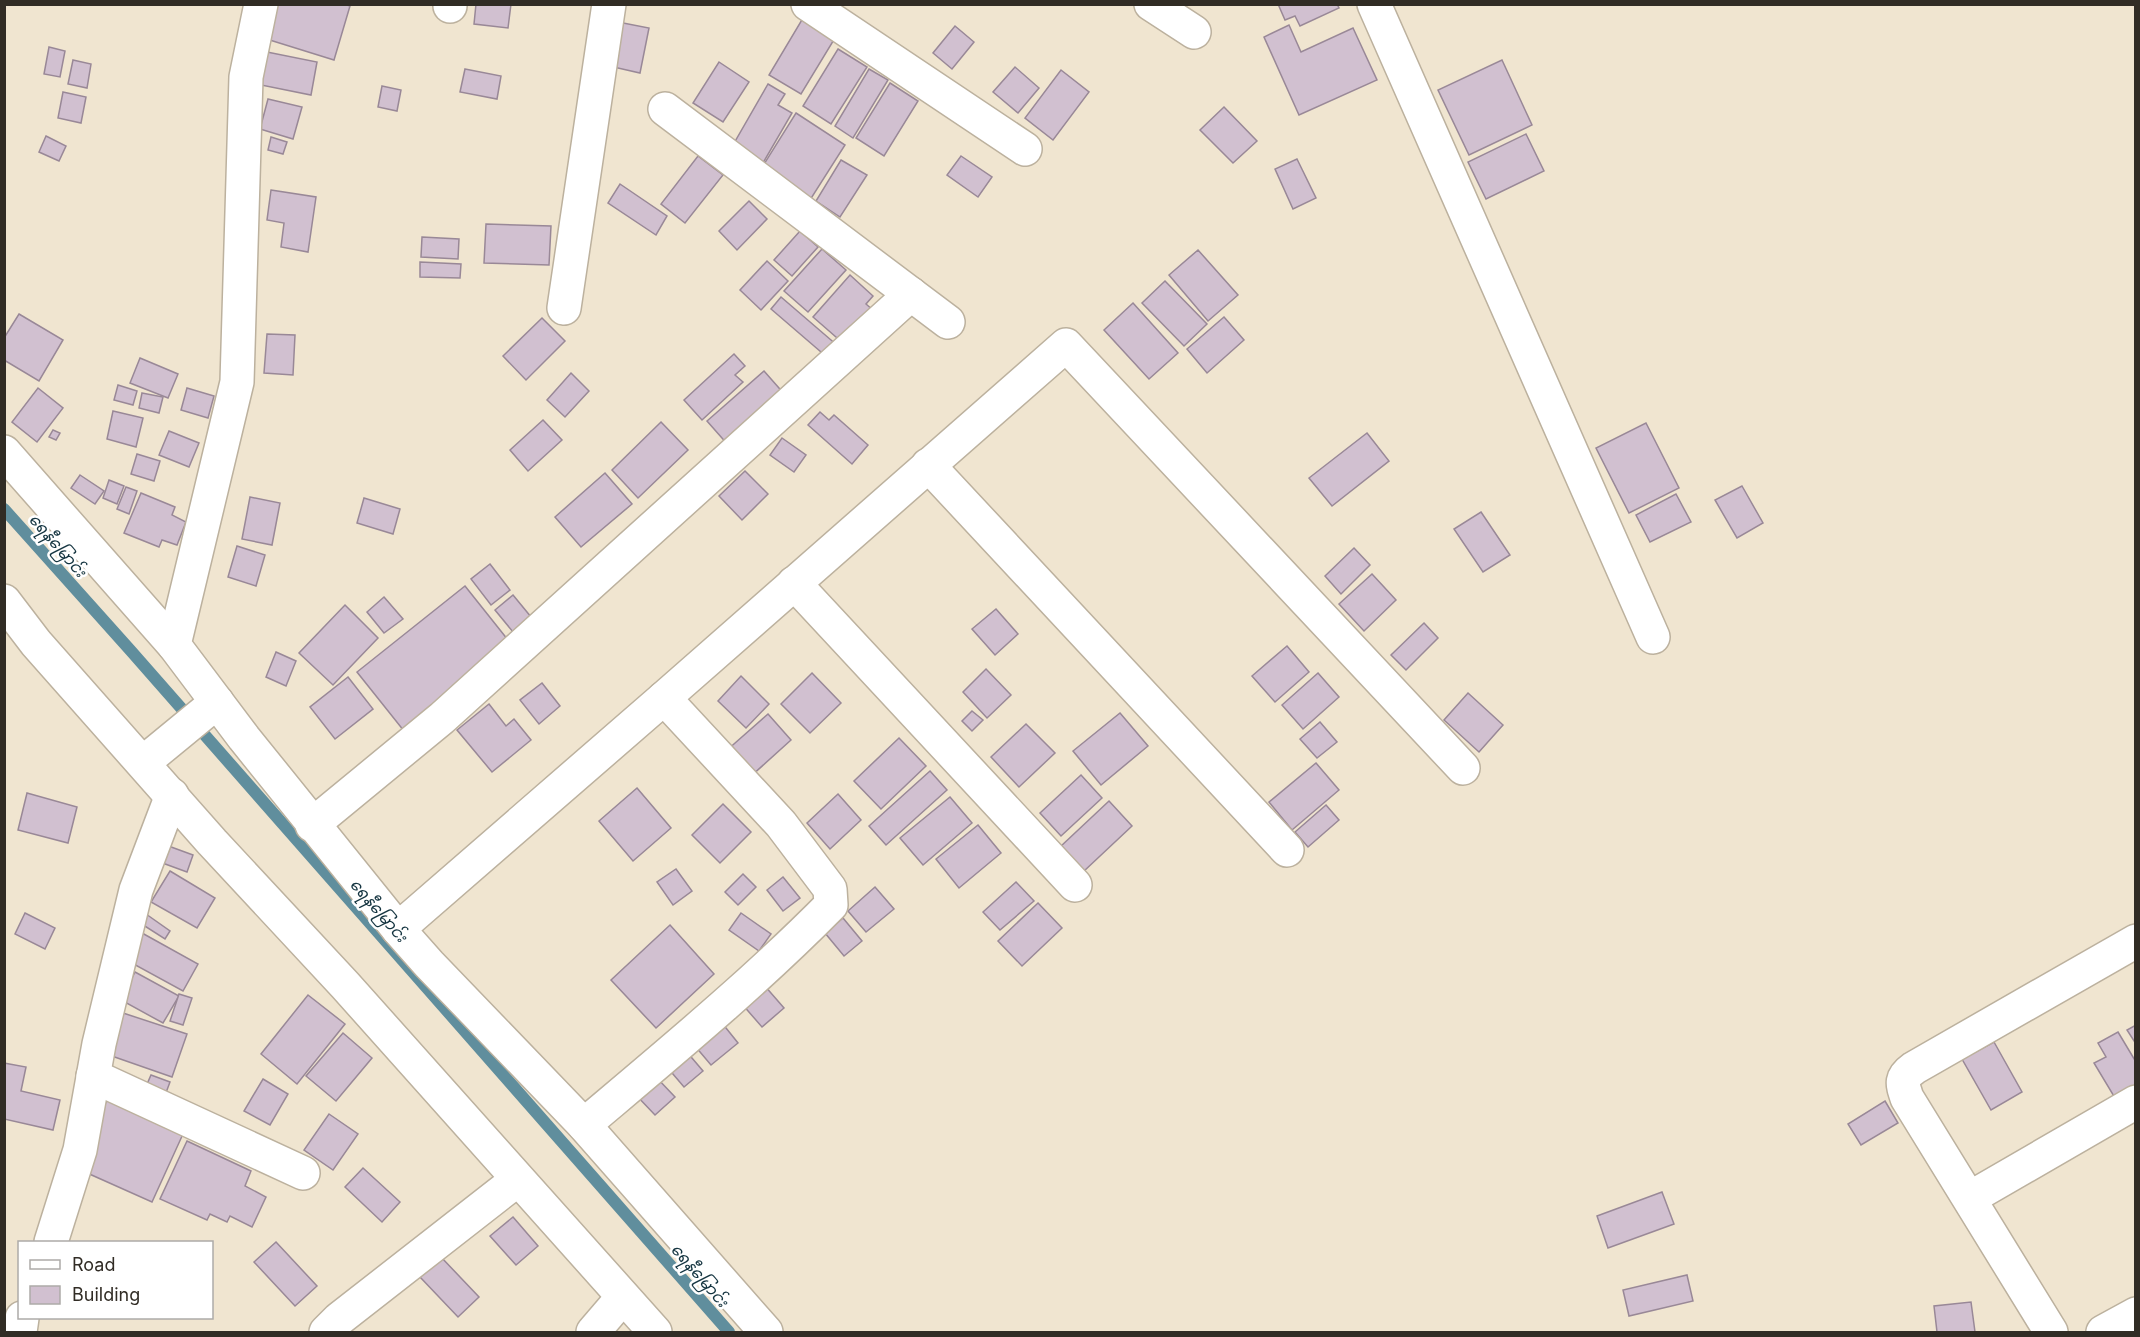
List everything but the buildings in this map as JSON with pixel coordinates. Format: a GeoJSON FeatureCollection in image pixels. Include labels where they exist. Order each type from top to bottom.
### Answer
{"type":"FeatureCollection","features":[{"type":"Feature","properties":{"kind":"street"},"geometry":{"type":"LineString","coordinates":[[174,645],[237,382],[246,77],[261,4]]}},
{"type":"Feature","properties":{"kind":"street"},"geometry":{"type":"LineString","coordinates":[[564,308],[609,4]]}},
{"type":"Feature","properties":{"kind":"street"},"geometry":{"type":"LineString","coordinates":[[808,4],[847,15],[1025,148]]}},
{"type":"Feature","properties":{"kind":"street"},"geometry":{"type":"LineString","coordinates":[[1151,4],[1194,32]]}},
{"type":"Feature","properties":{"kind":"street"},"geometry":{"type":"LineString","coordinates":[[1374,4],[1653,637]]}},
{"type":"Feature","properties":{"kind":"street"},"geometry":{"type":"LineString","coordinates":[[665,109],[948,322]]}},
{"type":"Feature","properties":{"kind":"street"},"geometry":{"type":"LineString","coordinates":[[312,825],[442,718],[911,294]]}},
{"type":"Feature","properties":{"kind":"street"},"geometry":{"type":"LineString","coordinates":[[398,929],[1066,345],[1463,768]]}},
{"type":"Feature","properties":{"kind":"street"},"geometry":{"type":"LineString","coordinates":[[4,452],[174,645],[211,706],[398,929],[584,1125],[766,1332]]}},
{"type":"Feature","properties":{"kind":"street"},"geometry":{"type":"LineString","coordinates":[[928,465],[1287,850]]}},
{"type":"Feature","properties":{"kind":"street"},"geometry":{"type":"LineString","coordinates":[[795,583],[1076,885]]}},
{"type":"Feature","properties":{"kind":"street"},"geometry":{"type":"LineString","coordinates":[[4,601],[36,643],[148,759],[172,795],[212,842],[345,985],[655,1332]]}},
{"type":"Feature","properties":{"kind":"street"},"geometry":{"type":"LineString","coordinates":[[584,1125],[725,1005],[785,951],[831,905],[830,889],[781,824],[664,698]]}},
{"type":"Feature","properties":{"kind":"street"},"geometry":{"type":"LineString","coordinates":[[148,759],[211,706]]}},
{"type":"Feature","properties":{"kind":"street"},"geometry":{"type":"LineString","coordinates":[[51,1241],[80,1150],[93,1076],[135,890],[172,795]]}},
{"type":"Feature","properties":{"kind":"street"},"geometry":{"type":"LineString","coordinates":[[2051,1332],[1907,1098],[1902,1084],[1906,1074],[2136,941]]}},
{"type":"Feature","properties":{"kind":"street"},"geometry":{"type":"LineString","coordinates":[[93,1076],[303,1173]]}},
{"type":"Feature","properties":{"kind":"street"},"geometry":{"type":"LineString","coordinates":[[1970,1198],[2136,1102]]}},
{"type":"Feature","properties":{"kind":"street"},"geometry":{"type":"LineString","coordinates":[[326,1332],[339,1319],[517,1180]]}},
{"type":"Feature","properties":{"kind":"street"},"geometry":{"type":"LineString","coordinates":[[593,1332],[623,1297]]}},
{"type":"Feature","properties":{"kind":"street"},"geometry":{"type":"LineString","coordinates":[[2103,1332],[2136,1314]]}},
{"type":"Feature","properties":{"kind":"waterway","name":"ရေနီမြောင်း"},"geometry":{"type":"LineString","coordinates":[[4,509],[729,1332]]}}]}
